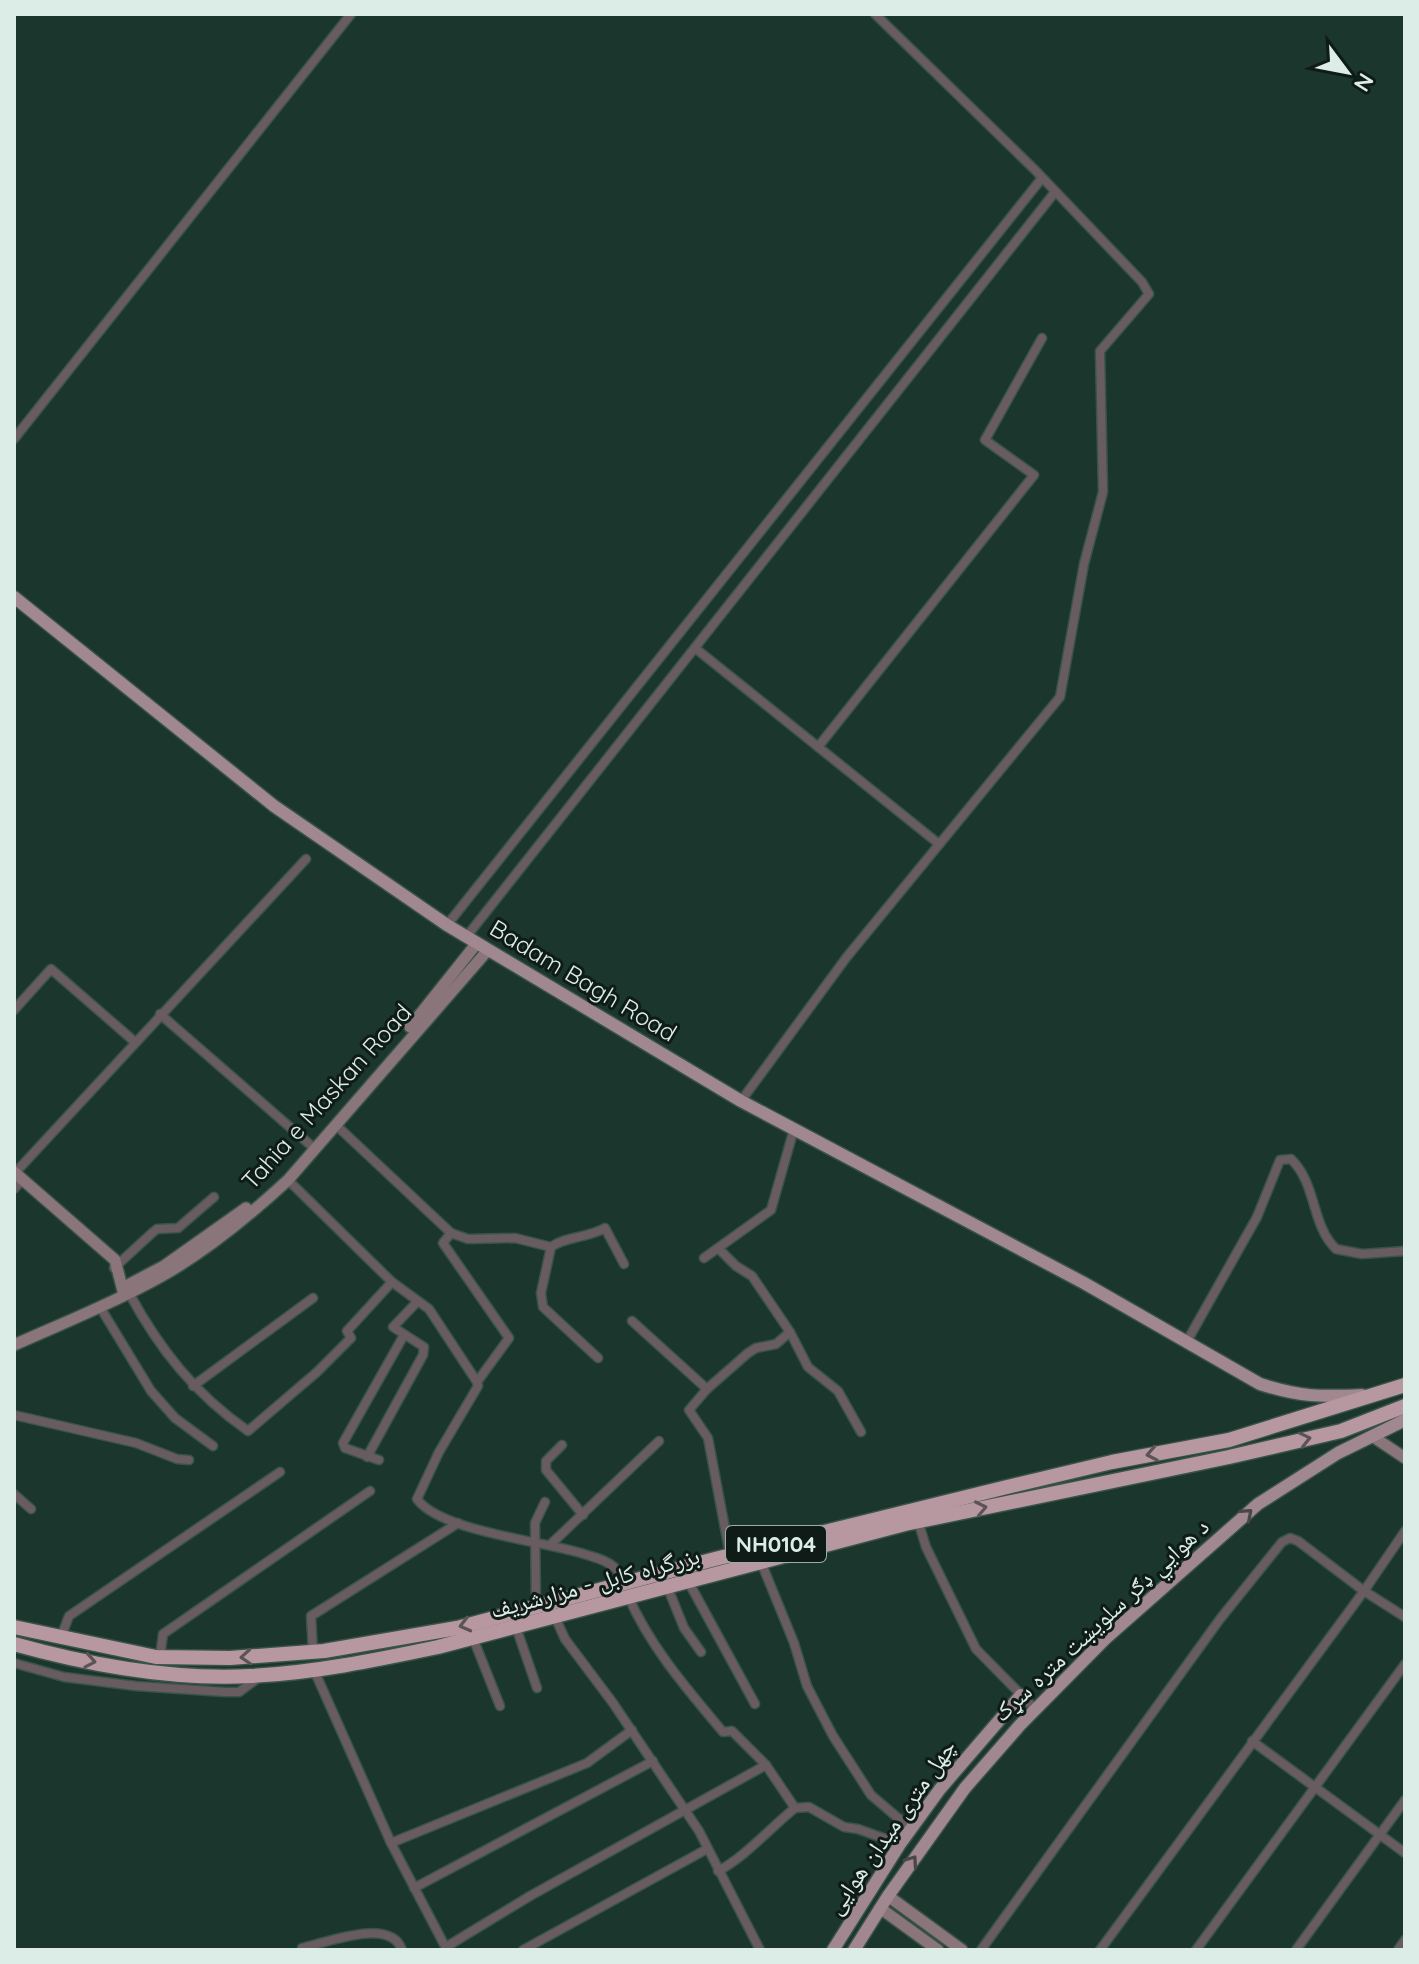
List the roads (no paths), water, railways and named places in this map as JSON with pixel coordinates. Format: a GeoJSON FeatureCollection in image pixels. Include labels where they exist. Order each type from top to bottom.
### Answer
{"type":"FeatureCollection","features":[{"type":"Feature","properties":{"kind":"highway","name":"بزرگراه کابل - مزارشریف"},"geometry":{"type":"LineString","coordinates":[[14,1644],[145,1671],[261,1675],[364,1662],[555,1617],[730,1555],[1112,1462],[1229,1440],[1405,1385]]}},
{"type":"Feature","properties":{"kind":"highway","name":"بزرگراه کابل - مزارشریف"},"geometry":{"type":"LineString","coordinates":[[14,1627],[160,1657],[230,1658],[313,1653],[457,1628],[536,1607],[626,1590],[667,1586],[918,1521],[1341,1431],[1405,1406]]}},
{"type":"Feature","properties":{"kind":"main road","name":"Badam Bagh Road"},"geometry":{"type":"LineString","coordinates":[[14,597],[274,806],[447,925],[741,1101],[1084,1283],[1260,1384],[1292,1394],[1316,1397],[1373,1394]]}},
{"type":"Feature","properties":{"kind":"main road","name":"Tahia e Maskan Road"},"geometry":{"type":"LineString","coordinates":[[14,1336],[162,1276],[219,1239],[288,1180],[440,991],[472,940]]}},
{"type":"Feature","properties":{"kind":"main road","name":"Tahia e Maskan Road"},"geometry":{"type":"LineString","coordinates":[[14,1345],[100,1307],[244,1210],[336,1125],[488,950]]}},
{"type":"Feature","properties":{"kind":"main road"},"geometry":{"type":"LineString","coordinates":[[16,1180],[117,1269],[125,1292]]}},
{"type":"Feature","properties":{"kind":"main road","name":"د هوايي ډګر سلویښت متره سړک"},"geometry":{"type":"LineString","coordinates":[[854,1950],[888,1896],[965,1788],[1035,1709],[1105,1639],[1258,1504],[1338,1453],[1405,1421]]}},
{"type":"Feature","properties":{"kind":"main road"},"geometry":{"type":"LineString","coordinates":[[1372,1436],[1405,1458]]}},
{"type":"Feature","properties":{"kind":"main road","name":"چهل متری میدان هوایی"},"geometry":{"type":"LineString","coordinates":[[833,1950],[911,1829],[969,1753],[1021,1695]]}},
{"type":"Feature","properties":{"kind":"main road"},"geometry":{"type":"LineString","coordinates":[[888,1896],[962,1950]]}},
{"type":"Feature","properties":{"kind":"main road"},"geometry":{"type":"LineString","coordinates":[[880,1908],[938,1950]]}},
{"type":"Feature","properties":{"kind":"street"},"geometry":{"type":"LineString","coordinates":[[14,439],[351,14]]}},
{"type":"Feature","properties":{"kind":"street"},"geometry":{"type":"LineString","coordinates":[[741,1101],[846,958],[1060,697],[1084,564],[1103,492],[1100,351],[1149,294],[1142,282],[1042,178],[875,14]]}},
{"type":"Feature","properties":{"kind":"street"},"geometry":{"type":"LineString","coordinates":[[447,925],[1042,178]]}},
{"type":"Feature","properties":{"kind":"street"},"geometry":{"type":"LineString","coordinates":[[472,940],[695,648],[1055,192]]}},
{"type":"Feature","properties":{"kind":"street"},"geometry":{"type":"LineString","coordinates":[[818,747],[1034,475],[985,440],[1042,338]]}},
{"type":"Feature","properties":{"kind":"street"},"geometry":{"type":"LineString","coordinates":[[695,648],[939,844]]}},
{"type":"Feature","properties":{"kind":"street"},"geometry":{"type":"LineString","coordinates":[[16,1180],[160,1014],[306,859]]}},
{"type":"Feature","properties":{"kind":"street"},"geometry":{"type":"LineString","coordinates":[[14,1010],[51,969],[135,1042]]}},
{"type":"Feature","properties":{"kind":"street"},"geometry":{"type":"LineString","coordinates":[[160,1014],[312,1147]]}},
{"type":"Feature","properties":{"kind":"street"},"geometry":{"type":"LineString","coordinates":[[336,1125],[451,1233],[468,1239],[515,1238],[551,1247]]}},
{"type":"Feature","properties":{"kind":"street"},"geometry":{"type":"LineString","coordinates":[[704,1258],[771,1210],[794,1129]]}},
{"type":"Feature","properties":{"kind":"street"},"geometry":{"type":"LineString","coordinates":[[1180,1339],[1257,1217],[1280,1160],[1291,1159],[1300,1167],[1309,1182],[1324,1232],[1336,1249],[1362,1254],[1405,1251]]}},
{"type":"Feature","properties":{"kind":"street"},"geometry":{"type":"LineString","coordinates":[[288,1180],[392,1282],[429,1309],[477,1382],[478,1386],[439,1452],[417,1499],[429,1512],[458,1523],[534,1543],[551,1544],[606,1561],[617,1569],[639,1620],[667,1665],[723,1732],[732,1731],[766,1765],[795,1808]]}},
{"type":"Feature","properties":{"kind":"street"},"geometry":{"type":"LineString","coordinates":[[117,1269],[157,1229],[178,1228],[214,1197]]}},
{"type":"Feature","properties":{"kind":"street"},"geometry":{"type":"LineString","coordinates":[[598,1358],[543,1307],[541,1293],[551,1247],[559,1241],[591,1236],[605,1228],[624,1264]]}},
{"type":"Feature","properties":{"kind":"street"},"geometry":{"type":"LineString","coordinates":[[451,1233],[443,1243],[509,1338],[477,1382]]}},
{"type":"Feature","properties":{"kind":"street"},"geometry":{"type":"LineString","coordinates":[[718,1248],[736,1266],[752,1276],[790,1332],[808,1367],[838,1391],[861,1432]]}},
{"type":"Feature","properties":{"kind":"street"},"geometry":{"type":"LineString","coordinates":[[125,1292],[149,1331],[193,1386],[248,1431],[317,1372],[351,1338],[347,1331],[392,1282]]}},
{"type":"Feature","properties":{"kind":"street"},"geometry":{"type":"LineString","coordinates":[[193,1386],[313,1298]]}},
{"type":"Feature","properties":{"kind":"street"},"geometry":{"type":"LineString","coordinates":[[367,1457],[423,1355],[424,1347],[393,1327],[417,1302]]}},
{"type":"Feature","properties":{"kind":"street"},"geometry":{"type":"LineString","coordinates":[[100,1307],[151,1391],[175,1418],[213,1446]]}},
{"type":"Feature","properties":{"kind":"street"},"geometry":{"type":"LineString","coordinates":[[632,1321],[707,1389]]}},
{"type":"Feature","properties":{"kind":"street"},"geometry":{"type":"LineString","coordinates":[[730,1555],[708,1438],[689,1410],[707,1389],[748,1353],[776,1344],[790,1332]]}},
{"type":"Feature","properties":{"kind":"street"},"geometry":{"type":"LineString","coordinates":[[379,1460],[345,1448],[343,1443],[404,1335]]}},
{"type":"Feature","properties":{"kind":"street"},"geometry":{"type":"LineString","coordinates":[[14,1415],[136,1443],[177,1459],[189,1460]]}},
{"type":"Feature","properties":{"kind":"street"},"geometry":{"type":"LineString","coordinates":[[551,1544],[659,1441]]}},
{"type":"Feature","properties":{"kind":"street"},"geometry":{"type":"LineString","coordinates":[[562,1445],[546,1461],[546,1470],[583,1515]]}},
{"type":"Feature","properties":{"kind":"street"},"geometry":{"type":"LineString","coordinates":[[61,1638],[69,1616],[280,1472]]}},
{"type":"Feature","properties":{"kind":"street"},"geometry":{"type":"LineString","coordinates":[[160,1657],[163,1634],[370,1491]]}},
{"type":"Feature","properties":{"kind":"street"},"geometry":{"type":"LineString","coordinates":[[14,1494],[31,1509]]}},
{"type":"Feature","properties":{"kind":"street"},"geometry":{"type":"LineString","coordinates":[[536,1607],[535,1523],[545,1502]]}},
{"type":"Feature","properties":{"kind":"street"},"geometry":{"type":"LineString","coordinates":[[918,1521],[926,1547],[976,1649],[1035,1709]]}},
{"type":"Feature","properties":{"kind":"street"},"geometry":{"type":"LineString","coordinates":[[313,1653],[311,1616],[458,1523]]}},
{"type":"Feature","properties":{"kind":"street"},"geometry":{"type":"LineString","coordinates":[[1100,1950],[1405,1531]]}},
{"type":"Feature","properties":{"kind":"street"},"geometry":{"type":"LineString","coordinates":[[981,1950],[1220,1619],[1282,1542],[1290,1538],[1298,1541],[1364,1591],[1405,1617]]}},
{"type":"Feature","properties":{"kind":"street"},"geometry":{"type":"LineString","coordinates":[[761,1562],[794,1643],[807,1686],[833,1736],[871,1795],[911,1829]]}},
{"type":"Feature","properties":{"kind":"street"},"geometry":{"type":"LineString","coordinates":[[688,1581],[755,1704]]}},
{"type":"Feature","properties":{"kind":"street"},"geometry":{"type":"LineString","coordinates":[[667,1586],[684,1628],[701,1652]]}},
{"type":"Feature","properties":{"kind":"street"},"geometry":{"type":"LineString","coordinates":[[555,1617],[565,1639],[632,1730],[685,1811],[760,1950]]}},
{"type":"Feature","properties":{"kind":"street"},"geometry":{"type":"LineString","coordinates":[[516,1627],[537,1688]]}},
{"type":"Feature","properties":{"kind":"street"},"geometry":{"type":"LineString","coordinates":[[473,1638],[500,1706]]}},
{"type":"Feature","properties":{"kind":"street"},"geometry":{"type":"LineString","coordinates":[[14,1663],[64,1677],[225,1692],[239,1692],[261,1675]]}},
{"type":"Feature","properties":{"kind":"street"},"geometry":{"type":"LineString","coordinates":[[1196,1950],[1405,1664]]}},
{"type":"Feature","properties":{"kind":"street"},"geometry":{"type":"LineString","coordinates":[[314,1670],[391,1843],[446,1948],[530,1896],[766,1765]]}},
{"type":"Feature","properties":{"kind":"street"},"geometry":{"type":"LineString","coordinates":[[391,1843],[587,1763],[632,1730]]}},
{"type":"Feature","properties":{"kind":"street"},"geometry":{"type":"LineString","coordinates":[[1252,1741],[1405,1853]]}},
{"type":"Feature","properties":{"kind":"street"},"geometry":{"type":"LineString","coordinates":[[414,1888],[653,1761]]}},
{"type":"Feature","properties":{"kind":"street"},"geometry":{"type":"LineString","coordinates":[[1296,1950],[1405,1800]]}},
{"type":"Feature","properties":{"kind":"street"},"geometry":{"type":"LineString","coordinates":[[718,1871],[734,1863],[761,1835],[795,1808],[809,1807],[844,1827],[900,1844]]}},
{"type":"Feature","properties":{"kind":"street"},"geometry":{"type":"LineString","coordinates":[[523,1950],[707,1849]]}},
{"type":"Feature","properties":{"kind":"street"},"geometry":{"type":"LineString","coordinates":[[302,1948],[375,1932],[391,1935],[402,1950]]}},
{"type":"Feature","properties":{"kind":"street"},"geometry":{"type":"LineString","coordinates":[[1398,1950],[1405,1940]]}}]}
